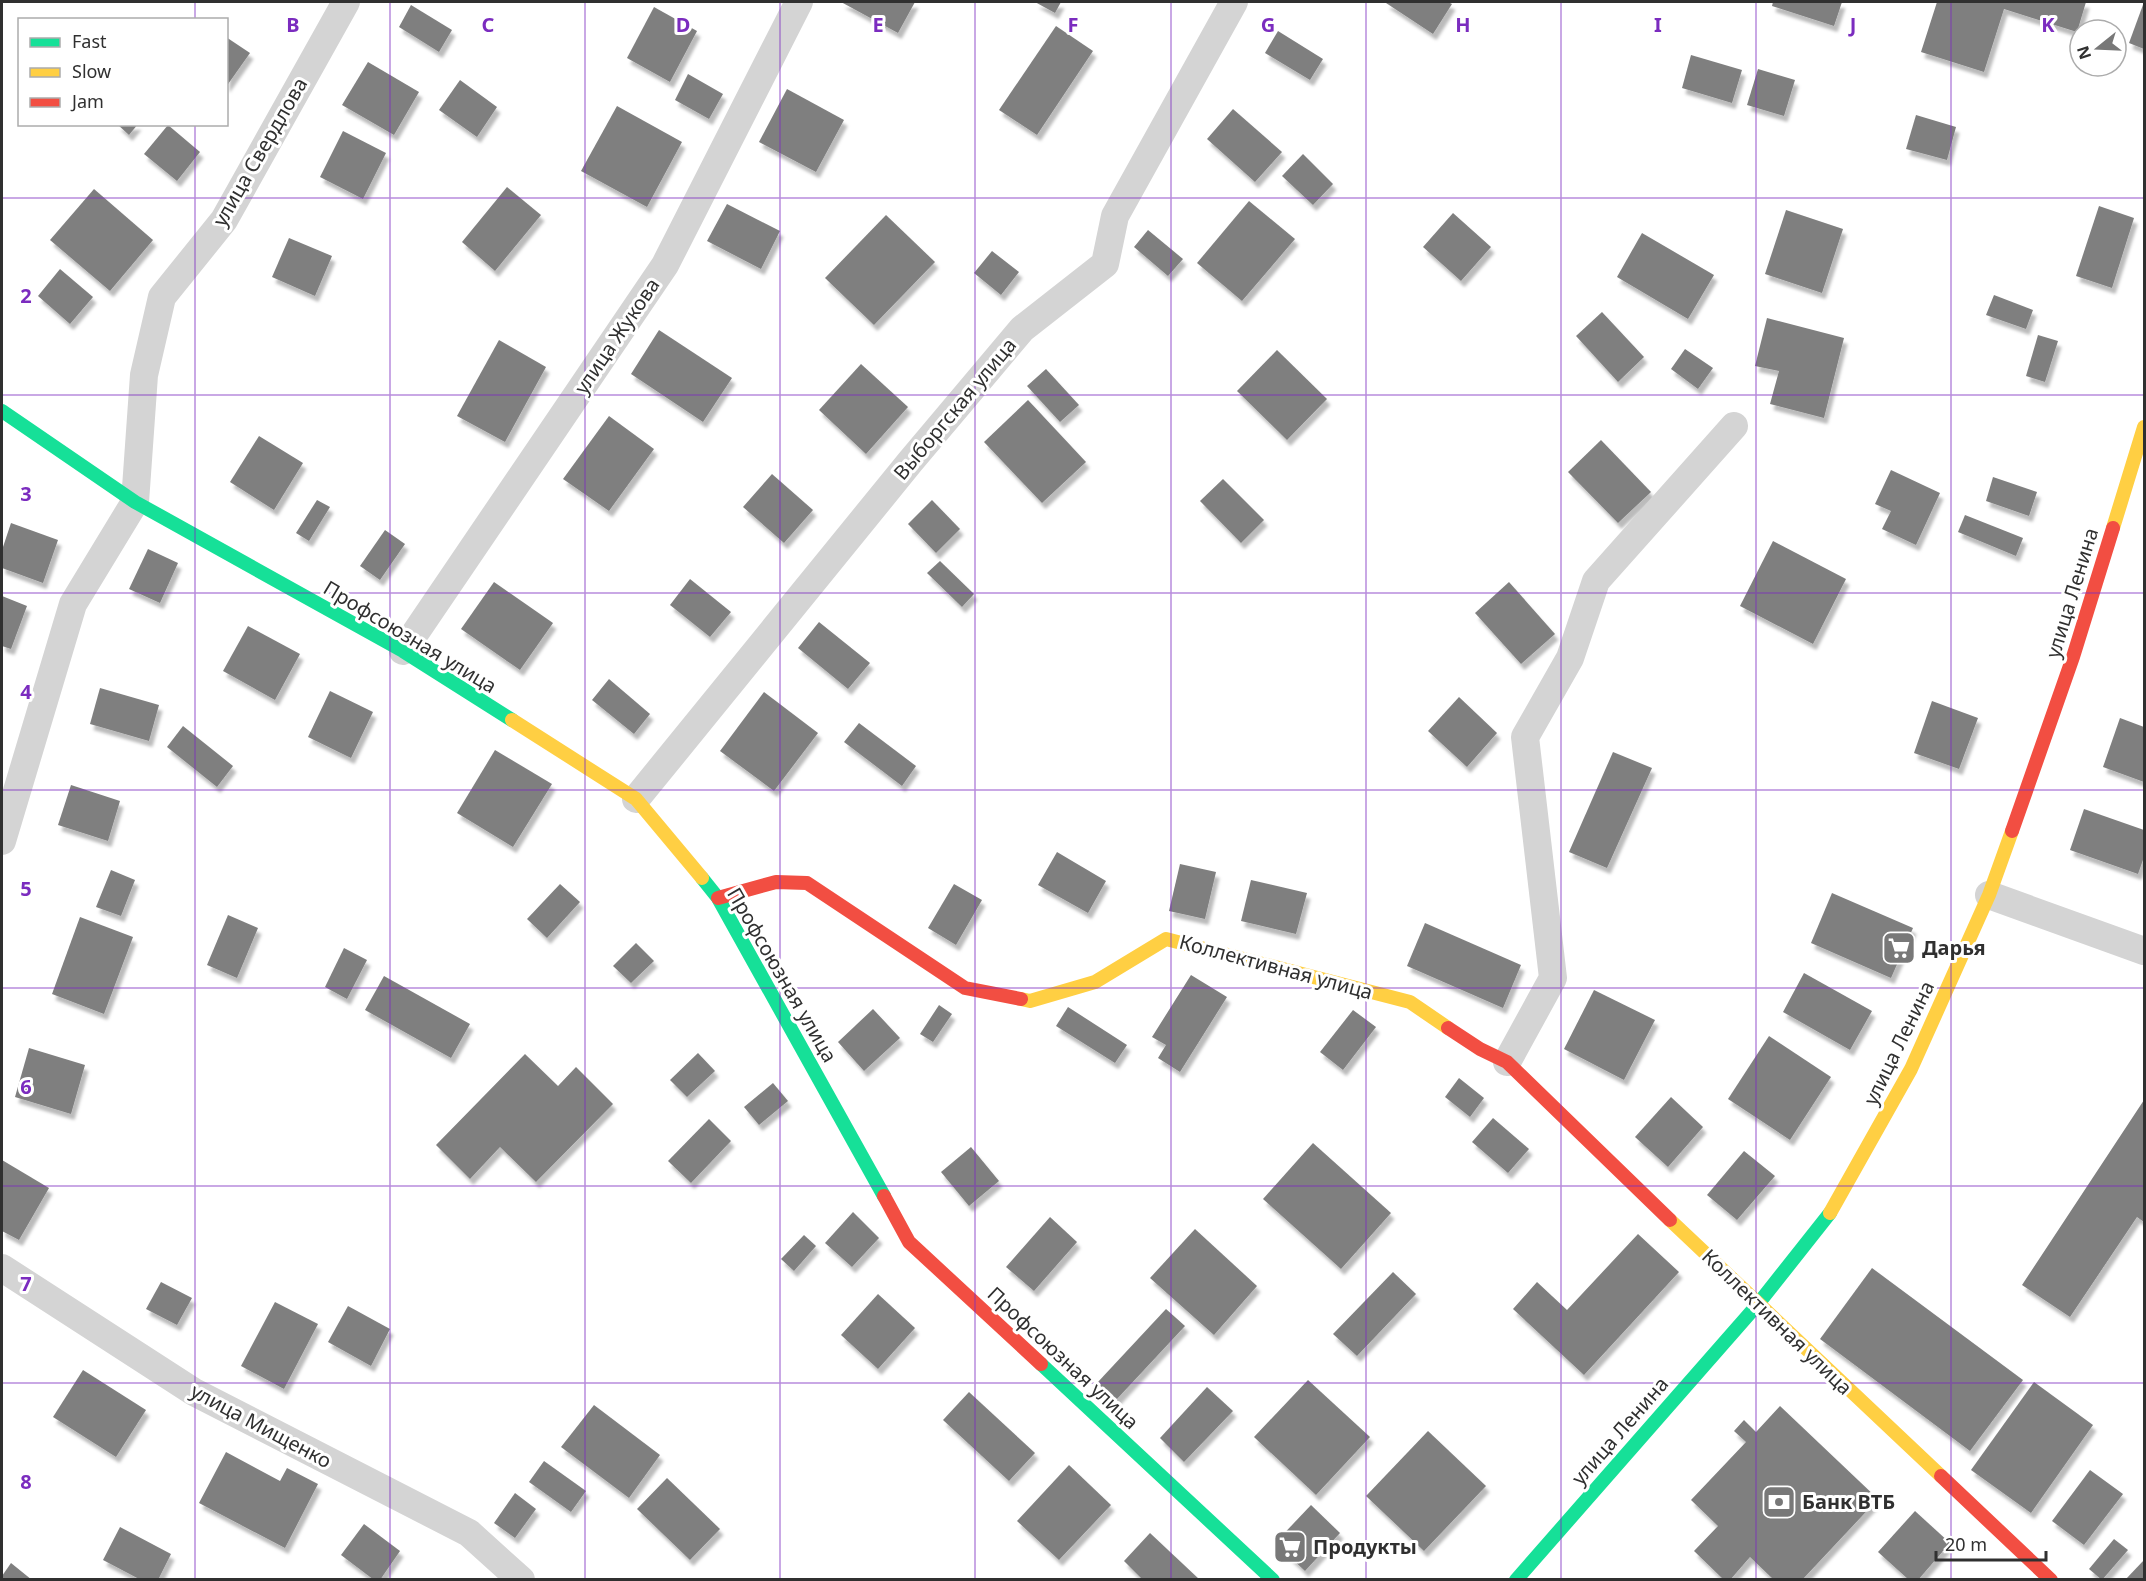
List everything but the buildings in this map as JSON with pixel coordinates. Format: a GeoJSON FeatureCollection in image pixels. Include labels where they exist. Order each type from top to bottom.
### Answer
{"type":"FeatureCollection","features":[{"type":"Feature","properties":{"kind":"street","name":"улица Свердлова"},"geometry":{"type":"LineString","coordinates":[[2,841],[73,604],[135,502],[144,375],[162,297],[224,220],[346,2]]}},
{"type":"Feature","properties":{"kind":"street","name":"улица Жукова"},"geometry":{"type":"LineString","coordinates":[[403,651],[665,265],[799,2]]}},
{"type":"Feature","properties":{"kind":"street","name":"Выборгская улица"},"geometry":{"type":"LineString","coordinates":[[636,799],[910,462],[1022,329],[1105,264],[1115,216],[1234,2]]}},
{"type":"Feature","properties":{"kind":"street","name":"Профсоюзная улица"},"geometry":{"type":"LineString","coordinates":[[2,411],[135,502],[403,651],[636,799],[718,898],[909,1242],[1273,1580]]}},
{"type":"Feature","properties":{"kind":"street"},"geometry":{"type":"LineString","coordinates":[[1507,1062],[1553,978],[1525,737],[1570,658],[1596,580],[1734,426]]}},
{"type":"Feature","properties":{"kind":"street","name":"улица Ленина"},"geometry":{"type":"LineString","coordinates":[[1516,1580],[1758,1304],[1834,1208],[1911,1069],[1989,895],[2073,657],[2145,427]]}},
{"type":"Feature","properties":{"kind":"street","name":"Коллективная улица"},"geometry":{"type":"LineString","coordinates":[[718,898],[776,882],[807,883],[965,988],[1030,1001],[1095,982],[1166,939],[1410,1002],[1480,1049],[1507,1062],[1758,1304],[2051,1580]]}},
{"type":"Feature","properties":{"kind":"street"},"geometry":{"type":"LineString","coordinates":[[1989,895],[2145,951]]}},
{"type":"Feature","properties":{"kind":"street","name":"улица Мищенко"},"geometry":{"type":"LineString","coordinates":[[2,1268],[194,1392],[469,1533],[521,1580]]}},
{"type":"Feature","properties":{"kind":"traffic: fast"},"geometry":{"type":"LineString","coordinates":[[2,411],[135,502],[403,651],[512,720]]}},
{"type":"Feature","properties":{"kind":"traffic: fast"},"geometry":{"type":"LineString","coordinates":[[702,878],[718,898],[884,1196]]}},
{"type":"Feature","properties":{"kind":"traffic: fast"},"geometry":{"type":"LineString","coordinates":[[1516,1580],[1758,1304],[1830,1213]]}},
{"type":"Feature","properties":{"kind":"traffic: fast"},"geometry":{"type":"LineString","coordinates":[[1041,1364],[1273,1580]]}},
{"type":"Feature","properties":{"kind":"traffic: slow"},"geometry":{"type":"LineString","coordinates":[[2113,528],[2144,427]]}},
{"type":"Feature","properties":{"kind":"traffic: slow"},"geometry":{"type":"LineString","coordinates":[[512,720],[636,799],[702,878]]}},
{"type":"Feature","properties":{"kind":"traffic: slow"},"geometry":{"type":"LineString","coordinates":[[1830,1213],[1911,1069],[1989,895],[2012,831]]}},
{"type":"Feature","properties":{"kind":"traffic: slow"},"geometry":{"type":"LineString","coordinates":[[1021,999],[1030,1001],[1095,982],[1166,939],[1410,1002],[1448,1028]]}},
{"type":"Feature","properties":{"kind":"traffic: slow"},"geometry":{"type":"LineString","coordinates":[[1670,1220],[1941,1476]]}},
{"type":"Feature","properties":{"kind":"traffic: jam"},"geometry":{"type":"LineString","coordinates":[[2012,831],[2073,657],[2113,528]]}},
{"type":"Feature","properties":{"kind":"traffic: jam"},"geometry":{"type":"LineString","coordinates":[[718,898],[776,882],[807,883],[965,988],[1021,999]]}},
{"type":"Feature","properties":{"kind":"traffic: jam"},"geometry":{"type":"LineString","coordinates":[[1448,1028],[1480,1049],[1507,1062],[1670,1220]]}},
{"type":"Feature","properties":{"kind":"traffic: jam"},"geometry":{"type":"LineString","coordinates":[[884,1196],[909,1242],[1041,1364]]}},
{"type":"Feature","properties":{"kind":"traffic: jam"},"geometry":{"type":"LineString","coordinates":[[1941,1476],[2051,1580]]}},
{"type":"Feature","properties":{"kind":"place","name":"Дарья"},"geometry":{"type":"Point","coordinates":[1899,948]}},
{"type":"Feature","properties":{"kind":"place","name":"Банк ВТБ"},"geometry":{"type":"Point","coordinates":[1779,1502]}},
{"type":"Feature","properties":{"kind":"place","name":"Продукты"},"geometry":{"type":"Point","coordinates":[1290,1547]}}]}
